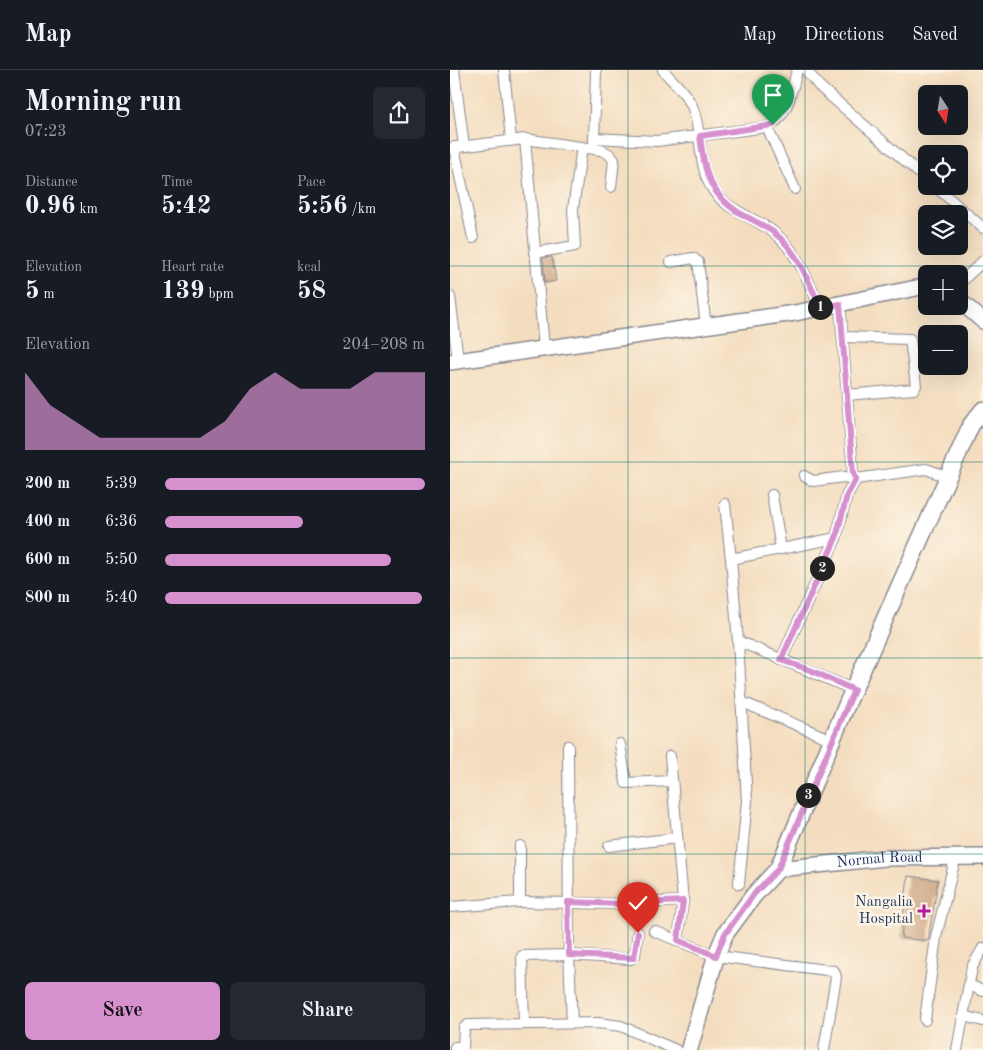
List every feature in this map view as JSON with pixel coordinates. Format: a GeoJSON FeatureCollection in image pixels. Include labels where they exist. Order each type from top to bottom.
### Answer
{"type":"FeatureCollection","features":[{"type":"Feature","properties":{"kind":"main road"},"geometry":{"type":"LineString","coordinates":[[454,361],[821,308],[918,288]]}},
{"type":"Feature","properties":{"kind":"main road"},"geometry":{"type":"LineString","coordinates":[[968,308],[983,321]]}},
{"type":"Feature","properties":{"kind":"main road"},"geometry":{"type":"LineString","coordinates":[[688,1050],[716,956],[725,934],[748,902],[778,869],[832,740],[971,425],[983,410]]}},
{"type":"Feature","properties":{"kind":"main road","name":"Normal Road"},"geometry":{"type":"LineString","coordinates":[[778,869],[885,858],[956,855],[983,857]]}},
{"type":"Feature","properties":{"kind":"street"},"geometry":{"type":"LineString","coordinates":[[454,70],[456,147],[472,238]]}},
{"type":"Feature","properties":{"kind":"street"},"geometry":{"type":"LineString","coordinates":[[504,70],[512,140]]}},
{"type":"Feature","properties":{"kind":"street"},"geometry":{"type":"LineString","coordinates":[[593,149],[596,70]]}},
{"type":"Feature","properties":{"kind":"street"},"geometry":{"type":"LineString","coordinates":[[663,70],[688,98],[700,136],[707,176],[713,190],[724,202],[766,227],[786,244],[803,271],[821,308]]}},
{"type":"Feature","properties":{"kind":"street"},"geometry":{"type":"LineString","coordinates":[[594,138],[657,141],[767,128],[779,118],[788,102],[797,70]]}},
{"type":"Feature","properties":{"kind":"street"},"geometry":{"type":"LineString","coordinates":[[806,70],[819,86],[918,172]]}},
{"type":"Feature","properties":{"kind":"street"},"geometry":{"type":"LineString","coordinates":[[767,128],[795,189]]}},
{"type":"Feature","properties":{"kind":"street"},"geometry":{"type":"LineString","coordinates":[[456,147],[525,139],[593,149],[609,154],[614,160],[611,187]]}},
{"type":"Feature","properties":{"kind":"street"},"geometry":{"type":"LineString","coordinates":[[525,139],[544,348]]}},
{"type":"Feature","properties":{"kind":"street"},"geometry":{"type":"LineString","coordinates":[[534,253],[575,246],[573,209],[582,147]]}},
{"type":"Feature","properties":{"kind":"street"},"geometry":{"type":"LineString","coordinates":[[945,195],[983,228]]}},
{"type":"Feature","properties":{"kind":"street"},"geometry":{"type":"LineString","coordinates":[[671,262],[693,258],[698,262],[706,326]]}},
{"type":"Feature","properties":{"kind":"street"},"geometry":{"type":"LineString","coordinates":[[968,275],[983,261]]}},
{"type":"Feature","properties":{"kind":"street"},"geometry":{"type":"LineString","coordinates":[[450,297],[454,361]]}},
{"type":"Feature","properties":{"kind":"street"},"geometry":{"type":"LineString","coordinates":[[840,304],[853,474],[856,479]]}},
{"type":"Feature","properties":{"kind":"street"},"geometry":{"type":"LineString","coordinates":[[843,337],[908,338],[911,341],[916,386],[914,389],[847,395]]}},
{"type":"Feature","properties":{"kind":"street"},"geometry":{"type":"LineString","coordinates":[[804,476],[813,481],[844,477],[856,479],[926,469],[948,477]]}},
{"type":"Feature","properties":{"kind":"street"},"geometry":{"type":"LineString","coordinates":[[781,660],[836,538],[847,495],[856,479]]}},
{"type":"Feature","properties":{"kind":"street"},"geometry":{"type":"LineString","coordinates":[[772,495],[781,549]]}},
{"type":"Feature","properties":{"kind":"street"},"geometry":{"type":"LineString","coordinates":[[725,504],[738,642],[747,801],[739,884]]}},
{"type":"Feature","properties":{"kind":"street"},"geometry":{"type":"LineString","coordinates":[[731,558],[836,538]]}},
{"type":"Feature","properties":{"kind":"street"},"geometry":{"type":"LineString","coordinates":[[738,642],[810,670],[854,690]]}},
{"type":"Feature","properties":{"kind":"street"},"geometry":{"type":"LineString","coordinates":[[742,702],[832,740]]}},
{"type":"Feature","properties":{"kind":"street"},"geometry":{"type":"LineString","coordinates":[[620,744],[626,783],[672,781]]}},
{"type":"Feature","properties":{"kind":"street"},"geometry":{"type":"LineString","coordinates":[[568,746],[568,902],[572,1023]]}},
{"type":"Feature","properties":{"kind":"street"},"geometry":{"type":"LineString","coordinates":[[670,756],[683,901],[678,940]]}},
{"type":"Feature","properties":{"kind":"street"},"geometry":{"type":"LineString","coordinates":[[609,846],[677,838]]}},
{"type":"Feature","properties":{"kind":"street"},"geometry":{"type":"LineString","coordinates":[[520,846],[520,902]]}},
{"type":"Feature","properties":{"kind":"street"},"geometry":{"type":"LineString","coordinates":[[925,1020],[936,937],[956,855]]}},
{"type":"Feature","properties":{"kind":"street"},"geometry":{"type":"LineString","coordinates":[[450,907],[520,902],[622,904],[683,901]]}},
{"type":"Feature","properties":{"kind":"street"},"geometry":{"type":"LineString","coordinates":[[654,931],[716,956],[834,971],[836,977],[824,1050]]}},
{"type":"Feature","properties":{"kind":"street"},"geometry":{"type":"LineString","coordinates":[[524,1024],[522,956],[569,955],[634,958],[638,933]]}},
{"type":"Feature","properties":{"kind":"street"},"geometry":{"type":"LineString","coordinates":[[957,1050],[969,985],[983,948]]}},
{"type":"Feature","properties":{"kind":"street"},"geometry":{"type":"LineString","coordinates":[[969,985],[983,990]]}},
{"type":"Feature","properties":{"kind":"street"},"geometry":{"type":"LineString","coordinates":[[963,1016],[983,1021]]}},
{"type":"Feature","properties":{"kind":"street"},"geometry":{"type":"LineString","coordinates":[[453,1048],[463,1047],[464,1028],[468,1025],[598,1023],[621,1026],[676,1050]]}},
{"type":"Feature","properties":{"kind":"building"},"geometry":{"type":"Polygon","coordinates":[[[552,257],[556,281],[545,283],[543,258],[552,257]]]}},
{"type":"Feature","properties":{"kind":"building"},"geometry":{"type":"Polygon","coordinates":[[[908,876],[938,880],[928,941],[901,938],[908,876]]]}},
{"type":"Feature","properties":{"kind":"place","name":"Nangalia Hospital"},"geometry":{"type":"Point","coordinates":[924,911]}},
{"type":"Feature","properties":{"kind":"route"},"geometry":{"type":"LineString","coordinates":[[638,933],[634,958],[569,955],[568,902],[622,904],[683,901],[678,940],[716,956],[725,934],[754,894],[778,869],[854,690],[810,670],[781,660],[836,538],[847,495],[856,479],[853,474],[840,304],[821,308],[803,271],[786,244],[766,227],[724,202],[713,190],[707,176],[702,151],[700,136],[767,128],[773,125]]}}]}
